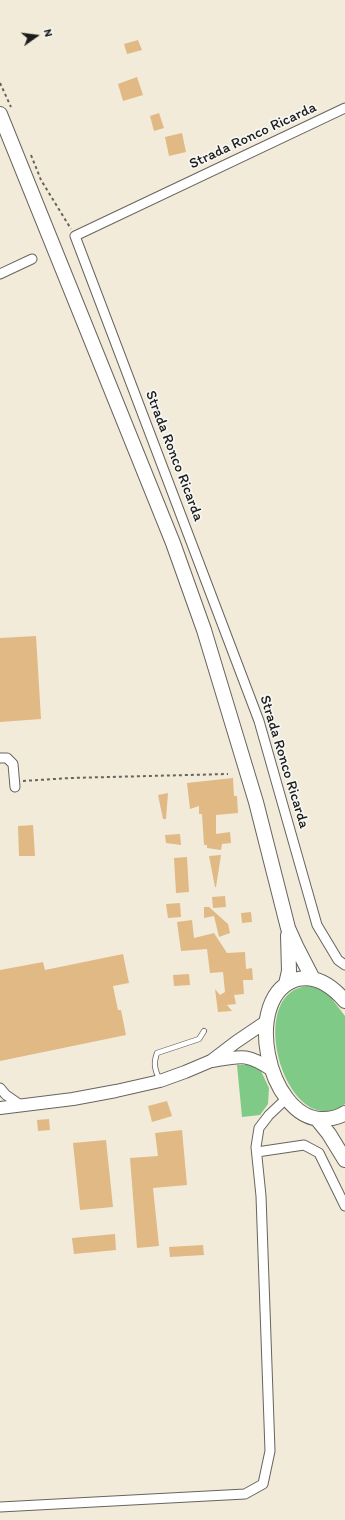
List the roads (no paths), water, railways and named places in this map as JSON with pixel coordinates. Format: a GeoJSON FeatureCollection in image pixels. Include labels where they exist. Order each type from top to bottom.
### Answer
{"type":"FeatureCollection","features":[{"type":"Feature","properties":{"kind":"main road"},"geometry":{"type":"LineString","coordinates":[[6,112],[170,536],[204,630],[256,802],[288,928],[313,979]]}},
{"type":"Feature","properties":{"kind":"main road"},"geometry":{"type":"LineString","coordinates":[[286,984],[288,971],[288,928]]}},
{"type":"Feature","properties":{"kind":"main road"},"geometry":{"type":"LineString","coordinates":[[345,1001],[338,993],[326,984],[313,979],[302,978],[286,984],[278,992],[272,1004],[267,1021],[266,1036],[267,1052],[278,1086],[286,1098],[296,1108],[306,1116],[317,1119],[329,1119],[345,1113]]}},
{"type":"Feature","properties":{"kind":"main road"},"geometry":{"type":"LineString","coordinates":[[0,1108],[73,1099],[160,1081],[211,1061],[267,1021]]}},
{"type":"Feature","properties":{"kind":"main road"},"geometry":{"type":"LineString","coordinates":[[211,1061],[233,1058],[251,1058],[272,1070]]}},
{"type":"Feature","properties":{"kind":"main road"},"geometry":{"type":"LineString","coordinates":[[317,1119],[345,1160]]}},
{"type":"Feature","properties":{"kind":"street","name":"Strada Ronco Ricarda"},"geometry":{"type":"LineString","coordinates":[[345,108],[75,236],[259,721],[317,925],[338,960],[345,965]]}},
{"type":"Feature","properties":{"kind":"street"},"geometry":{"type":"LineString","coordinates":[[0,274],[32,259]]}},
{"type":"Feature","properties":{"kind":"street"},"geometry":{"type":"LineString","coordinates":[[0,758],[7,758],[11,760],[13,764],[15,784]]}},
{"type":"Feature","properties":{"kind":"street"},"geometry":{"type":"LineString","coordinates":[[0,1088],[22,1106]]}},
{"type":"Feature","properties":{"kind":"street"},"geometry":{"type":"LineString","coordinates":[[0,1507],[245,1494],[263,1484],[270,1450],[261,1196],[257,1152],[259,1128],[269,1114],[286,1098]]}},
{"type":"Feature","properties":{"kind":"street"},"geometry":{"type":"LineString","coordinates":[[257,1152],[304,1145],[311,1148],[319,1153],[345,1206]]}},
{"type":"Feature","properties":{"kind":"lane"},"geometry":{"type":"LineString","coordinates":[[160,1081],[153,1062],[157,1053],[199,1039],[204,1031]]}}]}
